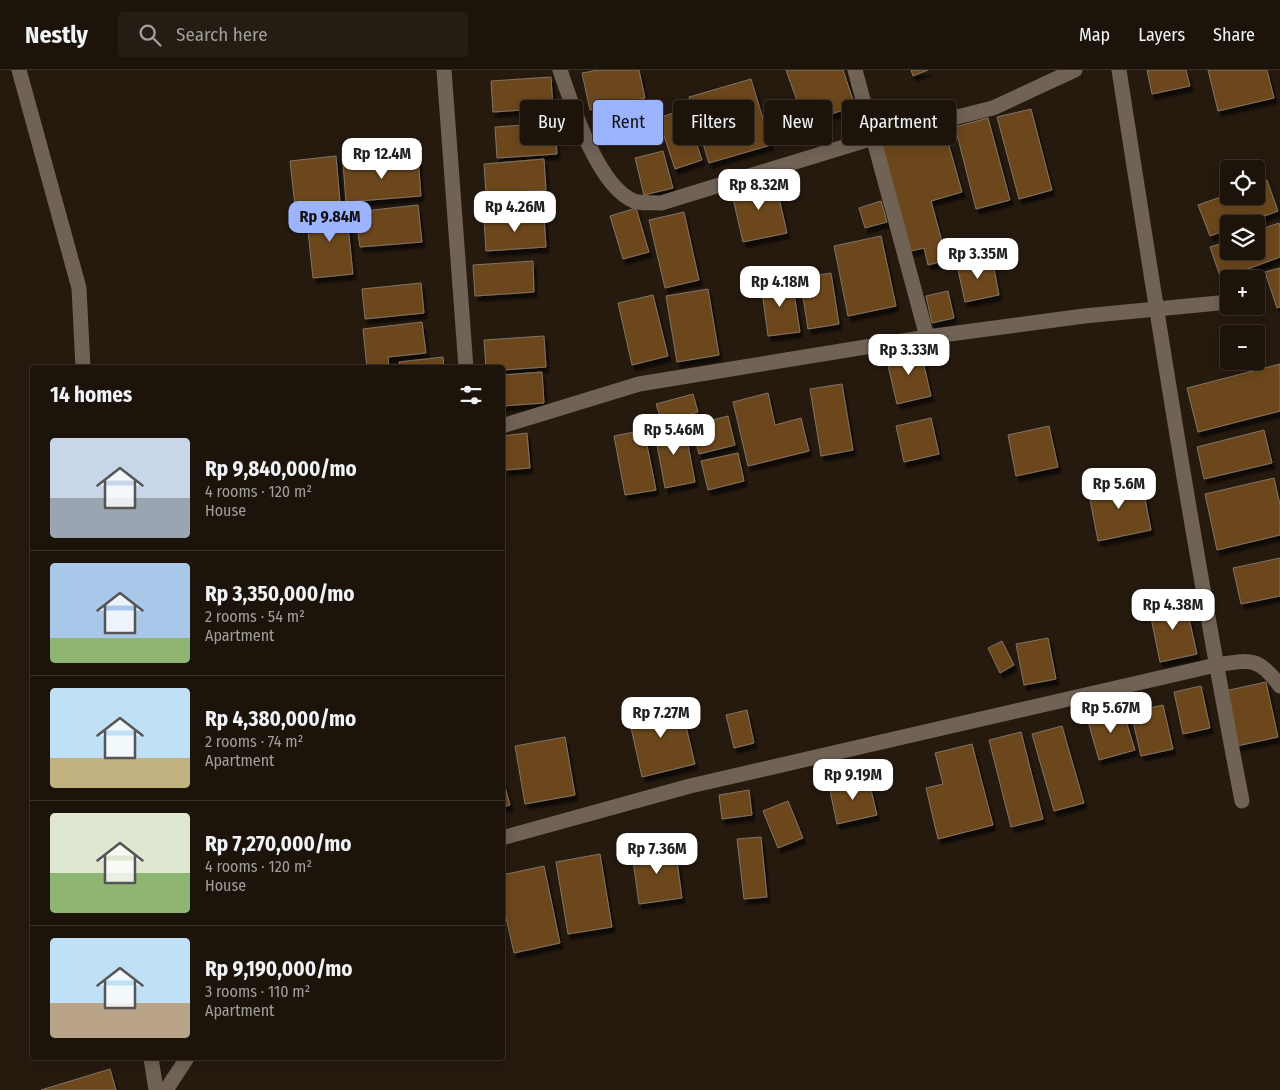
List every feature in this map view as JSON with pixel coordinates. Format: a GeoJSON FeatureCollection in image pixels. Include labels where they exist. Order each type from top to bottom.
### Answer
{"type":"FeatureCollection","features":[{"type":"Feature","properties":{"kind":"street"},"geometry":{"type":"LineString","coordinates":[[19,70],[79,288],[83,365]]}},
{"type":"Feature","properties":{"kind":"street"},"geometry":{"type":"LineString","coordinates":[[444,70],[466,365]]}},
{"type":"Feature","properties":{"kind":"street"},"geometry":{"type":"LineString","coordinates":[[560,70],[574,110],[606,177],[622,194],[635,201],[661,203],[849,145]]}},
{"type":"Feature","properties":{"kind":"street"},"geometry":{"type":"LineString","coordinates":[[855,70],[862,100]]}},
{"type":"Feature","properties":{"kind":"street"},"geometry":{"type":"LineString","coordinates":[[956,117],[993,108],[1075,70]]}},
{"type":"Feature","properties":{"kind":"street"},"geometry":{"type":"LineString","coordinates":[[1119,70],[1156,309],[1216,665],[1242,801]]}},
{"type":"Feature","properties":{"kind":"street"},"geometry":{"type":"LineString","coordinates":[[874,145],[927,336]]}},
{"type":"Feature","properties":{"kind":"street"},"geometry":{"type":"LineString","coordinates":[[505,425],[639,384],[927,336],[1084,316],[1220,303]]}},
{"type":"Feature","properties":{"kind":"street"},"geometry":{"type":"LineString","coordinates":[[505,837],[690,786],[1216,665],[1244,661],[1258,663],[1270,673],[1280,686]]}},
{"type":"Feature","properties":{"kind":"street"},"geometry":{"type":"LineString","coordinates":[[151,1060],[156,1090]]}},
{"type":"Feature","properties":{"kind":"street"},"geometry":{"type":"LineString","coordinates":[[166,1090],[186,1060]]}},
{"type":"Feature","properties":{"kind":"building"},"geometry":{"type":"Polygon","coordinates":[[[598,70],[639,70],[645,98],[636,100],[593,100],[593,109],[590,110],[582,73],[598,70]]]}},
{"type":"Feature","properties":{"kind":"building"},"geometry":{"type":"Polygon","coordinates":[[[786,70],[843,70],[853,100],[842,100],[842,110],[832,114],[832,100],[797,100],[786,70]]]}},
{"type":"Feature","properties":{"kind":"building"},"geometry":{"type":"Polygon","coordinates":[[[911,70],[928,70],[913,76],[911,70]]]}},
{"type":"Feature","properties":{"kind":"building"},"geometry":{"type":"Polygon","coordinates":[[[1147,70],[1186,70],[1190,86],[1152,94],[1147,70]]]}},
{"type":"Feature","properties":{"kind":"building"},"geometry":{"type":"Polygon","coordinates":[[[1208,70],[1267,70],[1274,98],[1218,111],[1208,70]]]}},
{"type":"Feature","properties":{"kind":"building"},"geometry":{"type":"Polygon","coordinates":[[[551,77],[552,100],[520,100],[520,110],[493,112],[491,81],[551,77]]]}},
{"type":"Feature","properties":{"kind":"building"},"geometry":{"type":"Polygon","coordinates":[[[751,79],[764,122],[764,145],[771,145],[709,163],[704,145],[754,145],[754,100],[690,100],[689,97],[751,79]]]}},
{"type":"Feature","properties":{"kind":"building"},"geometry":{"type":"Polygon","coordinates":[[[1031,109],[1052,190],[1019,199],[997,117],[1031,109]]]}},
{"type":"Feature","properties":{"kind":"building"},"geometry":{"type":"Polygon","coordinates":[[[673,113],[673,145],[697,145],[702,160],[675,169],[663,133],[663,116],[673,113]]]}},
{"type":"Feature","properties":{"kind":"building"},"geometry":{"type":"Polygon","coordinates":[[[988,118],[1010,200],[976,209],[956,127],[988,118]]]}},
{"type":"Feature","properties":{"kind":"building"},"geometry":{"type":"Polygon","coordinates":[[[520,125],[520,145],[556,145],[557,154],[497,158],[495,127],[520,125]]]}},
{"type":"Feature","properties":{"kind":"building"},"geometry":{"type":"Polygon","coordinates":[[[882,145],[949,145],[962,192],[931,201],[947,260],[928,265],[924,248],[911,251],[882,145]]]}},
{"type":"Feature","properties":{"kind":"building"},"geometry":{"type":"Polygon","coordinates":[[[663,151],[673,188],[644,195],[635,158],[663,151]]]}},
{"type":"Feature","properties":{"kind":"building"},"geometry":{"type":"Polygon","coordinates":[[[336,156],[340,201],[295,206],[290,161],[336,156]]]}},
{"type":"Feature","properties":{"kind":"building"},"geometry":{"type":"Polygon","coordinates":[[[418,157],[421,196],[346,202],[343,163],[418,157]]]}},
{"type":"Feature","properties":{"kind":"building"},"geometry":{"type":"Polygon","coordinates":[[[544,159],[546,190],[486,194],[484,164],[544,159]]]}},
{"type":"Feature","properties":{"kind":"building"},"geometry":{"type":"Polygon","coordinates":[[[775,180],[787,233],[743,242],[731,190],[775,180]]]}},
{"type":"Feature","properties":{"kind":"building"},"geometry":{"type":"Polygon","coordinates":[[[1267,180],[1278,211],[1265,216],[1220,215],[1220,232],[1210,236],[1198,205],[1220,197],[1220,205],[1265,205],[1265,181],[1267,180]]]}},
{"type":"Feature","properties":{"kind":"building"},"geometry":{"type":"Polygon","coordinates":[[[881,201],[887,222],[865,228],[859,208],[881,201]]]}},
{"type":"Feature","properties":{"kind":"building"},"geometry":{"type":"Polygon","coordinates":[[[418,205],[422,242],[360,247],[355,212],[418,205]]]}},
{"type":"Feature","properties":{"kind":"building"},"geometry":{"type":"Polygon","coordinates":[[[346,207],[353,274],[313,278],[306,212],[346,207]]]}},
{"type":"Feature","properties":{"kind":"building"},"geometry":{"type":"Polygon","coordinates":[[[636,208],[649,252],[623,259],[610,216],[636,208]]]}},
{"type":"Feature","properties":{"kind":"building"},"geometry":{"type":"Polygon","coordinates":[[[684,212],[699,280],[665,288],[649,220],[684,212]]]}},
{"type":"Feature","properties":{"kind":"building"},"geometry":{"type":"Polygon","coordinates":[[[544,216],[546,247],[486,251],[484,220],[544,216]]]}},
{"type":"Feature","properties":{"kind":"building"},"geometry":{"type":"Polygon","coordinates":[[[1279,223],[1280,257],[1245,270],[1220,270],[1220,276],[1210,247],[1220,244],[1220,260],[1265,260],[1265,228],[1279,223]]]}},
{"type":"Feature","properties":{"kind":"building"},"geometry":{"type":"Polygon","coordinates":[[[881,236],[896,306],[848,316],[834,246],[881,236]]]}},
{"type":"Feature","properties":{"kind":"building"},"geometry":{"type":"Polygon","coordinates":[[[992,257],[999,295],[965,302],[957,265],[992,257]]]}},
{"type":"Feature","properties":{"kind":"building"},"geometry":{"type":"Polygon","coordinates":[[[533,261],[534,292],[475,296],[473,265],[533,261]]]}},
{"type":"Feature","properties":{"kind":"building"},"geometry":{"type":"Polygon","coordinates":[[[1280,268],[1280,307],[1277,308],[1265,272],[1280,268]]]}},
{"type":"Feature","properties":{"kind":"building"},"geometry":{"type":"Polygon","coordinates":[[[831,273],[839,324],[808,329],[800,278],[831,273]]]}},
{"type":"Feature","properties":{"kind":"building"},"geometry":{"type":"Polygon","coordinates":[[[792,280],[800,332],[768,336],[761,284],[792,280]]]}},
{"type":"Feature","properties":{"kind":"building"},"geometry":{"type":"Polygon","coordinates":[[[421,283],[424,313],[365,319],[362,289],[421,283]]]}},
{"type":"Feature","properties":{"kind":"building"},"geometry":{"type":"Polygon","coordinates":[[[708,289],[719,355],[677,362],[666,296],[708,289]]]}},
{"type":"Feature","properties":{"kind":"building"},"geometry":{"type":"Polygon","coordinates":[[[948,291],[954,318],[932,323],[926,296],[948,291]]]}},
{"type":"Feature","properties":{"kind":"building"},"geometry":{"type":"Polygon","coordinates":[[[653,295],[668,356],[632,365],[618,303],[653,295]]]}},
{"type":"Feature","properties":{"kind":"building"},"geometry":{"type":"Polygon","coordinates":[[[422,322],[426,353],[388,357],[389,365],[367,365],[363,329],[422,322]]]}},
{"type":"Feature","properties":{"kind":"building"},"geometry":{"type":"Polygon","coordinates":[[[544,336],[546,367],[505,370],[505,365],[486,365],[484,340],[544,336]]]}},
{"type":"Feature","properties":{"kind":"building"},"geometry":{"type":"Polygon","coordinates":[[[920,348],[931,396],[897,404],[886,357],[920,348]]]}},
{"type":"Feature","properties":{"kind":"building"},"geometry":{"type":"Polygon","coordinates":[[[443,357],[444,365],[400,365],[399,362],[443,357]]]}},
{"type":"Feature","properties":{"kind":"building"},"geometry":{"type":"Polygon","coordinates":[[[1280,364],[1280,411],[1198,432],[1187,388],[1257,370],[1265,370],[1265,368],[1280,364]]]}},
{"type":"Feature","properties":{"kind":"building"},"geometry":{"type":"Polygon","coordinates":[[[542,372],[544,403],[505,406],[505,375],[542,372]]]}},
{"type":"Feature","properties":{"kind":"building"},"geometry":{"type":"Polygon","coordinates":[[[842,384],[853,450],[821,456],[810,389],[842,384]]]}},
{"type":"Feature","properties":{"kind":"building"},"geometry":{"type":"Polygon","coordinates":[[[768,393],[775,425],[801,418],[809,451],[748,466],[733,402],[768,393]]]}},
{"type":"Feature","properties":{"kind":"building"},"geometry":{"type":"Polygon","coordinates":[[[693,394],[698,412],[662,422],[656,404],[693,394]]]}},
{"type":"Feature","properties":{"kind":"building"},"geometry":{"type":"Polygon","coordinates":[[[728,416],[735,445],[699,454],[692,425],[728,416]]]}},
{"type":"Feature","properties":{"kind":"building"},"geometry":{"type":"Polygon","coordinates":[[[931,418],[939,454],[904,462],[896,426],[931,418]]]}},
{"type":"Feature","properties":{"kind":"building"},"geometry":{"type":"Polygon","coordinates":[[[684,423],[695,482],[665,488],[654,429],[684,423]]]}},
{"type":"Feature","properties":{"kind":"building"},"geometry":{"type":"Polygon","coordinates":[[[1049,426],[1058,467],[1016,476],[1008,435],[1049,426]]]}},
{"type":"Feature","properties":{"kind":"building"},"geometry":{"type":"Polygon","coordinates":[[[644,430],[656,490],[625,495],[614,436],[644,430]]]}},
{"type":"Feature","properties":{"kind":"building"},"geometry":{"type":"Polygon","coordinates":[[[1264,430],[1272,463],[1204,479],[1197,447],[1264,430]]]}},
{"type":"Feature","properties":{"kind":"building"},"geometry":{"type":"Polygon","coordinates":[[[527,433],[530,468],[505,470],[505,436],[527,433]]]}},
{"type":"Feature","properties":{"kind":"building"},"geometry":{"type":"Polygon","coordinates":[[[738,453],[744,481],[708,490],[701,461],[738,453]]]}},
{"type":"Feature","properties":{"kind":"building"},"geometry":{"type":"Polygon","coordinates":[[[1141,478],[1151,530],[1098,541],[1088,489],[1141,478]]]}},
{"type":"Feature","properties":{"kind":"building"},"geometry":{"type":"Polygon","coordinates":[[[1274,478],[1280,505],[1280,535],[1217,550],[1205,494],[1274,478]]]}},
{"type":"Feature","properties":{"kind":"building"},"geometry":{"type":"Polygon","coordinates":[[[1280,558],[1280,596],[1241,604],[1233,568],[1280,558]]]}},
{"type":"Feature","properties":{"kind":"building"},"geometry":{"type":"Polygon","coordinates":[[[1185,600],[1197,654],[1160,662],[1149,608],[1185,600]]]}},
{"type":"Feature","properties":{"kind":"building"},"geometry":{"type":"Polygon","coordinates":[[[1048,638],[1056,679],[1024,685],[1016,644],[1048,638]]]}},
{"type":"Feature","properties":{"kind":"building"},"geometry":{"type":"Polygon","coordinates":[[[1002,641],[1014,665],[1000,673],[988,648],[1002,641]]]}},
{"type":"Feature","properties":{"kind":"building"},"geometry":{"type":"Polygon","coordinates":[[[1266,682],[1278,737],[1237,746],[1225,691],[1266,682]]]}},
{"type":"Feature","properties":{"kind":"building"},"geometry":{"type":"Polygon","coordinates":[[[1201,686],[1210,728],[1183,734],[1174,692],[1201,686]]]}},
{"type":"Feature","properties":{"kind":"building"},"geometry":{"type":"Polygon","coordinates":[[[680,702],[695,764],[642,777],[628,714],[680,702]]]}},
{"type":"Feature","properties":{"kind":"building"},"geometry":{"type":"Polygon","coordinates":[[[1163,705],[1173,749],[1141,756],[1131,712],[1163,705]]]}},
{"type":"Feature","properties":{"kind":"building"},"geometry":{"type":"Polygon","coordinates":[[[1122,708],[1135,750],[1099,760],[1087,718],[1122,708]]]}},
{"type":"Feature","properties":{"kind":"building"},"geometry":{"type":"Polygon","coordinates":[[[747,710],[754,743],[734,748],[726,715],[747,710]]]}},
{"type":"Feature","properties":{"kind":"building"},"geometry":{"type":"Polygon","coordinates":[[[1062,726],[1084,803],[1054,811],[1032,734],[1062,726]]]}},
{"type":"Feature","properties":{"kind":"building"},"geometry":{"type":"Polygon","coordinates":[[[1021,732],[1043,819],[1011,827],[989,740],[1021,732]]]}},
{"type":"Feature","properties":{"kind":"building"},"geometry":{"type":"Polygon","coordinates":[[[565,737],[575,795],[525,804],[515,746],[565,737]]]}},
{"type":"Feature","properties":{"kind":"building"},"geometry":{"type":"Polygon","coordinates":[[[972,744],[993,825],[938,839],[926,788],[943,784],[935,753],[972,744]]]}},
{"type":"Feature","properties":{"kind":"building"},"geometry":{"type":"Polygon","coordinates":[[[868,777],[877,815],[837,824],[829,786],[868,777]]]}},
{"type":"Feature","properties":{"kind":"building"},"geometry":{"type":"Polygon","coordinates":[[[505,787],[510,805],[505,806],[505,787]]]}},
{"type":"Feature","properties":{"kind":"building"},"geometry":{"type":"Polygon","coordinates":[[[749,790],[752,815],[722,819],[719,795],[749,790]]]}},
{"type":"Feature","properties":{"kind":"building"},"geometry":{"type":"Polygon","coordinates":[[[788,801],[803,838],[778,848],[763,811],[788,801]]]}},
{"type":"Feature","properties":{"kind":"building"},"geometry":{"type":"Polygon","coordinates":[[[761,837],[767,897],[744,899],[737,839],[761,837]]]}},
{"type":"Feature","properties":{"kind":"building"},"geometry":{"type":"Polygon","coordinates":[[[675,846],[682,898],[639,904],[632,853],[675,846]]]}},
{"type":"Feature","properties":{"kind":"building"},"geometry":{"type":"Polygon","coordinates":[[[600,854],[612,927],[568,934],[556,862],[600,854]]]}},
{"type":"Feature","properties":{"kind":"building"},"geometry":{"type":"Polygon","coordinates":[[[544,866],[560,943],[514,953],[505,913],[505,874],[544,866]]]}},
{"type":"Feature","properties":{"kind":"building"},"geometry":{"type":"Polygon","coordinates":[[[110,1069],[116,1090],[41,1090],[110,1069]]]}}]}
